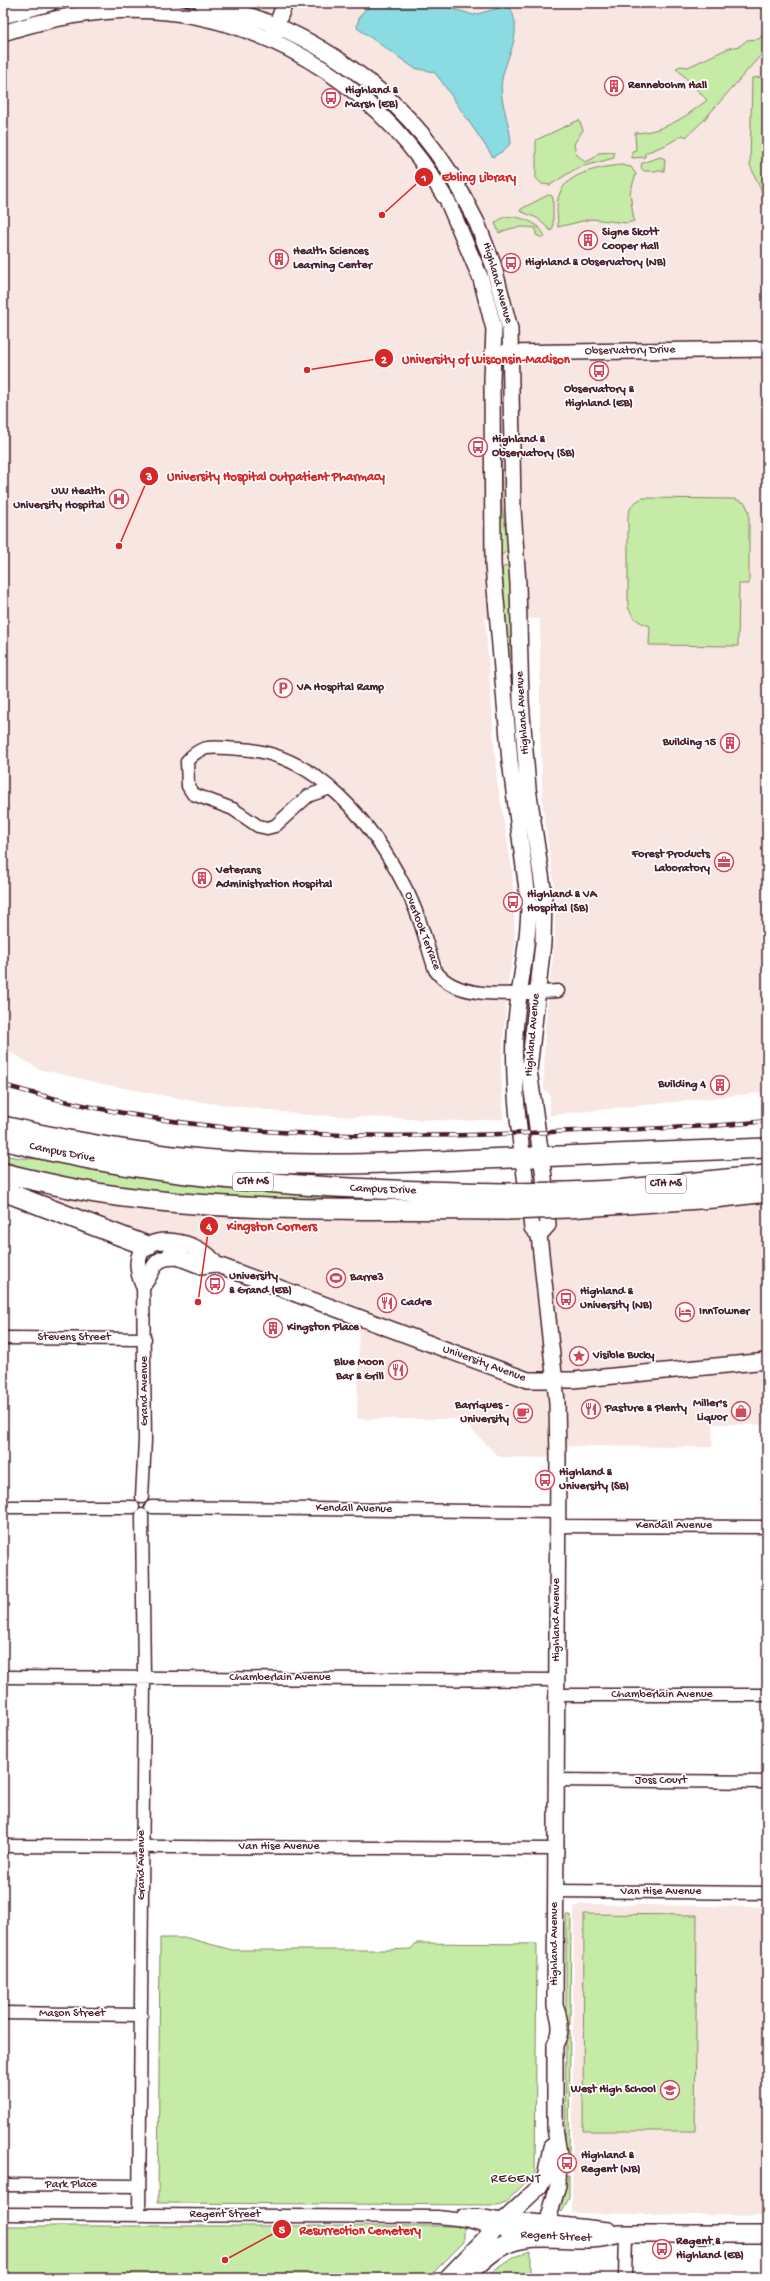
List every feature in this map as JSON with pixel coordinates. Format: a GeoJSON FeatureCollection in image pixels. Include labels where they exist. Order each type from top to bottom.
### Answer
{"type":"FeatureCollection","features":[{"type":"Feature","properties":{"kind":"main road"},"geometry":{"type":"LineString","coordinates":[[3,1126],[80,1143],[116,1149],[233,1161],[312,1164],[767,1148]]}},
{"type":"Feature","properties":{"kind":"main road","name":"Campus Drive"},"geometry":{"type":"LineString","coordinates":[[3,1140],[149,1169],[237,1180],[506,1202]]}},
{"type":"Feature","properties":{"kind":"main road","name":"Campus Drive"},"geometry":{"type":"LineString","coordinates":[[3,1173],[103,1194],[189,1204],[245,1207],[714,1198],[767,1192]]}},
{"type":"Feature","properties":{"kind":"main road","name":"Campus Drive"},"geometry":{"type":"LineString","coordinates":[[567,1200],[617,1190],[767,1175]]}},
{"type":"Feature","properties":{"kind":"main road"},"geometry":{"type":"LineString","coordinates":[[3,1191],[147,1246]]}},
{"type":"Feature","properties":{"kind":"main road","name":"Regent Street"},"geometry":{"type":"LineString","coordinates":[[499,2225],[547,2224],[603,2228],[622,2234]]}},
{"type":"Feature","properties":{"kind":"main road"},"geometry":{"type":"LineString","coordinates":[[448,2278],[499,2225]]}},
{"type":"Feature","properties":{"kind":"main road","name":"Regent Street"},"geometry":{"type":"LineString","coordinates":[[531,2238],[603,2239],[622,2234],[766,2234]]}},
{"type":"Feature","properties":{"kind":"main road"},"geometry":{"type":"LineString","coordinates":[[464,2278],[494,2252],[512,2243],[531,2238]]}},
{"type":"Feature","properties":{"kind":"street"},"geometry":{"type":"LineString","coordinates":[[3,16],[50,3]]}},
{"type":"Feature","properties":{"kind":"street","name":"Highland Avenue"},"geometry":{"type":"LineString","coordinates":[[202,3],[229,9],[276,25],[350,67],[377,88],[397,106],[427,139],[460,189],[477,223],[493,264],[510,329],[513,510],[518,584],[521,701],[528,788],[544,894],[544,932],[529,1070],[533,1157]]}},
{"type":"Feature","properties":{"kind":"street"},"geometry":{"type":"LineString","coordinates":[[271,40],[285,3]]}},
{"type":"Feature","properties":{"kind":"street","name":"Highland Avenue"},"geometry":{"type":"LineString","coordinates":[[3,33],[31,24],[75,15],[144,11],[166,12],[199,18],[245,30],[271,40],[329,74],[377,111],[412,150],[446,199],[461,229],[483,285],[494,329],[493,565],[510,761],[530,905],[514,1033],[514,1073],[548,1225],[539,1235],[554,1381],[558,1446],[555,1780],[555,2006],[550,2027],[551,2038],[555,2044],[555,2128],[559,2154],[558,2185],[547,2224]]}},
{"type":"Feature","properties":{"kind":"street","name":"Observatory Drive"},"geometry":{"type":"LineString","coordinates":[[493,353],[767,349]]}},
{"type":"Feature","properties":{"kind":"street","name":"Overlook Terrace"},"geometry":{"type":"LineString","coordinates":[[330,788],[308,796],[275,826],[267,828],[258,826],[233,809],[193,794],[188,786],[187,761],[194,753],[202,748],[250,749],[272,754],[307,770],[330,788],[360,819],[389,860],[405,887],[435,970],[440,976],[453,986],[469,992],[558,991]]}},
{"type":"Feature","properties":{"kind":"street"},"geometry":{"type":"LineString","coordinates":[[143,1284],[139,1272],[139,1256],[147,1246],[163,1241],[173,1241],[206,1254],[215,1264]]}},
{"type":"Feature","properties":{"kind":"street"},"geometry":{"type":"LineString","coordinates":[[147,1246],[201,1266],[215,1264]]}},
{"type":"Feature","properties":{"kind":"street"},"geometry":{"type":"LineString","coordinates":[[143,1284],[152,1268],[158,1262],[178,1257]]}},
{"type":"Feature","properties":{"kind":"street","name":"University Avenue"},"geometry":{"type":"LineString","coordinates":[[215,1264],[528,1380],[554,1381],[767,1361]]}},
{"type":"Feature","properties":{"kind":"street","name":"Grand Avenue"},"geometry":{"type":"LineString","coordinates":[[142,1497],[145,1440],[145,1339],[143,1284]]}},
{"type":"Feature","properties":{"kind":"street","name":"Stevens Street"},"geometry":{"type":"LineString","coordinates":[[3,1338],[145,1339]]}},
{"type":"Feature","properties":{"kind":"street"},"geometry":{"type":"LineString","coordinates":[[142,1497],[148,1499],[151,1507],[147,1514],[142,1516],[135,1512],[133,1507],[137,1499],[142,1497]]}},
{"type":"Feature","properties":{"kind":"street"},"geometry":{"type":"LineString","coordinates":[[3,1507],[133,1507]]}},
{"type":"Feature","properties":{"kind":"street","name":"Kendall Avenue"},"geometry":{"type":"LineString","coordinates":[[151,1507],[767,1527]]}},
{"type":"Feature","properties":{"kind":"street","name":"Grand Avenue"},"geometry":{"type":"LineString","coordinates":[[139,2215],[144,1678],[142,1516]]}},
{"type":"Feature","properties":{"kind":"street","name":"Chamberlain Avenue"},"geometry":{"type":"LineString","coordinates":[[3,1677],[144,1678],[557,1688],[767,1695]]}},
{"type":"Feature","properties":{"kind":"street","name":"Joss Court"},"geometry":{"type":"LineString","coordinates":[[555,1780],[767,1782]]}},
{"type":"Feature","properties":{"kind":"street","name":"Van Hise Avenue"},"geometry":{"type":"LineString","coordinates":[[3,1846],[555,1849]]}},
{"type":"Feature","properties":{"kind":"street","name":"Van Hise Avenue"},"geometry":{"type":"LineString","coordinates":[[555,1891],[767,1893]]}},
{"type":"Feature","properties":{"kind":"street","name":"Mason Street"},"geometry":{"type":"LineString","coordinates":[[3,2014],[141,2015]]}},
{"type":"Feature","properties":{"kind":"street","name":"Highland Avenue"},"geometry":{"type":"LineString","coordinates":[[499,2225],[539,2187],[545,2178],[555,2128]]}},
{"type":"Feature","properties":{"kind":"street","name":"Park Place"},"geometry":{"type":"LineString","coordinates":[[3,2185],[139,2186]]}},
{"type":"Feature","properties":{"kind":"street","name":"Regent Street"},"geometry":{"type":"LineString","coordinates":[[3,2214],[481,2216],[531,2238]]}},
{"type":"Feature","properties":{"kind":"street"},"geometry":{"type":"LineString","coordinates":[[531,2238],[547,2224]]}},
{"type":"Feature","properties":{"kind":"street"},"geometry":{"type":"LineString","coordinates":[[622,2234],[626,2278]]}},
{"type":"Feature","properties":{"kind":"shaded area"},"geometry":{"type":"Polygon","coordinates":[[[3,3],[767,3],[767,1092],[550,1115],[550,1094],[544,1090],[544,1066],[545,1028],[555,939],[555,890],[543,808],[540,724],[540,619],[485,618],[497,780],[512,869],[514,911],[515,948],[508,981],[501,1069],[503,1119],[464,1121],[308,1115],[193,1101],[103,1084],[39,1069],[16,1055],[3,1050],[3,3]]]}},
{"type":"Feature","properties":{"kind":"shaded area"},"geometry":{"type":"Polygon","coordinates":[[[3,1173],[217,1205],[767,1192],[767,1425],[713,1424],[712,1447],[558,1446],[558,1458],[499,1457],[461,1419],[357,1419],[359,1318],[215,1264],[147,1246],[3,1191],[3,1173]]]}},
{"type":"Feature","properties":{"kind":"shaded area","name":"West High School"},"geometry":{"type":"Polygon","coordinates":[[[582,1904],[767,1907],[767,2216],[572,2213],[574,1907],[582,1904]]]}},
{"type":"Feature","properties":{"kind":"green space"},"geometry":{"type":"Polygon","coordinates":[[[74,3],[177,3],[214,10],[213,13],[158,4],[118,7],[3,29],[3,20],[41,9],[74,3]]]}},
{"type":"Feature","properties":{"kind":"green space"},"geometry":{"type":"Polygon","coordinates":[[[767,23],[767,48],[703,121],[686,137],[683,135],[666,145],[645,153],[645,157],[632,158],[632,151],[636,150],[635,133],[665,127],[682,118],[707,100],[676,68],[681,66],[688,67],[729,48],[740,46],[747,40],[759,39],[765,32],[767,23]]]}},
{"type":"Feature","properties":{"kind":"green space"},"geometry":{"type":"Polygon","coordinates":[[[312,54],[375,93],[425,146],[468,215],[461,218],[449,195],[312,54]]]}},
{"type":"Feature","properties":{"kind":"green space"},"geometry":{"type":"Polygon","coordinates":[[[767,57],[767,204],[750,165],[752,78],[764,77],[767,57]]]}},
{"type":"Feature","properties":{"kind":"green space"},"geometry":{"type":"Polygon","coordinates":[[[579,120],[583,130],[574,144],[576,154],[585,162],[594,158],[598,153],[614,152],[614,158],[577,168],[550,185],[542,184],[536,178],[536,140],[579,120]]]}},
{"type":"Feature","properties":{"kind":"green space"},"geometry":{"type":"Polygon","coordinates":[[[660,157],[665,159],[664,171],[644,171],[641,168],[642,163],[660,157]]]}},
{"type":"Feature","properties":{"kind":"green space"},"geometry":{"type":"Polygon","coordinates":[[[621,165],[631,167],[636,174],[630,193],[634,221],[627,223],[591,219],[558,227],[558,197],[564,186],[570,180],[578,175],[595,169],[621,165]]]}},
{"type":"Feature","properties":{"kind":"green space"},"geometry":{"type":"Polygon","coordinates":[[[548,195],[552,196],[553,199],[553,228],[551,231],[537,218],[520,211],[521,209],[548,195]]]}},
{"type":"Feature","properties":{"kind":"green space"},"geometry":{"type":"Polygon","coordinates":[[[504,217],[522,218],[538,227],[545,237],[543,238],[536,235],[536,228],[531,227],[512,228],[499,233],[495,223],[504,217]]]}},
{"type":"Feature","properties":{"kind":"green space"},"geometry":{"type":"Polygon","coordinates":[[[497,387],[500,387],[502,507],[509,549],[501,556],[497,387]]]}},
{"type":"Feature","properties":{"kind":"green space"},"geometry":{"type":"Polygon","coordinates":[[[643,498],[735,499],[745,503],[749,512],[749,584],[739,584],[738,646],[649,645],[650,626],[636,619],[628,607],[628,515],[633,504],[643,498]]]}},
{"type":"Feature","properties":{"kind":"green space"},"geometry":{"type":"Polygon","coordinates":[[[511,564],[520,764],[518,764],[509,682],[502,568],[511,564]]]}},
{"type":"Feature","properties":{"kind":"green space"},"geometry":{"type":"Polygon","coordinates":[[[3,1155],[20,1158],[57,1160],[355,1197],[355,1200],[245,1199],[134,1190],[98,1185],[47,1174],[3,1161],[3,1155]]]}},
{"type":"Feature","properties":{"kind":"green space"},"geometry":{"type":"Polygon","coordinates":[[[584,1914],[697,1915],[695,2131],[583,2131],[584,1914]]]}},
{"type":"Feature","properties":{"kind":"green space"},"geometry":{"type":"Polygon","coordinates":[[[566,1915],[571,1915],[570,2025],[566,2023],[566,1915]]]}},
{"type":"Feature","properties":{"kind":"green space"},"geometry":{"type":"Polygon","coordinates":[[[160,1938],[188,1938],[232,1950],[386,1950],[411,1949],[416,1943],[537,1944],[535,2173],[506,2202],[498,2205],[158,2203],[160,1938]]]}},
{"type":"Feature","properties":{"kind":"green space"},"geometry":{"type":"Polygon","coordinates":[[[570,2030],[569,2162],[565,2161],[566,2031],[570,2030]]]}},
{"type":"Feature","properties":{"kind":"green space"},"geometry":{"type":"Polygon","coordinates":[[[569,2176],[569,2198],[562,2212],[558,2208],[565,2177],[569,2176]]]}},
{"type":"Feature","properties":{"kind":"green space"},"geometry":{"type":"Polygon","coordinates":[[[3,2226],[464,2226],[464,2242],[428,2278],[3,2278],[3,2226]]]}},
{"type":"Feature","properties":{"kind":"green space"},"geometry":{"type":"Polygon","coordinates":[[[531,2251],[531,2278],[484,2278],[515,2257],[531,2251]]]}},
{"type":"Feature","properties":{"kind":"water"},"geometry":{"type":"Polygon","coordinates":[[[382,3],[417,3],[443,6],[474,15],[509,5],[513,15],[515,34],[501,86],[511,143],[503,151],[493,157],[434,72],[414,68],[357,28],[359,18],[364,11],[372,6],[382,3]]]}},
{"type":"Feature","properties":{"kind":"railway"},"geometry":{"type":"LineString","coordinates":[[3,1085],[71,1103],[139,1116],[207,1126],[275,1132],[411,1136],[481,1135],[686,1127],[767,1121]]}},
{"type":"Feature","properties":{"kind":"place","name":"Rennebohm Hall"},"geometry":{"type":"Point","coordinates":[614,86]}},
{"type":"Feature","properties":{"kind":"place","name":"Highland & Marsh (EB)"},"geometry":{"type":"Point","coordinates":[331,98]}},
{"type":"Feature","properties":{"kind":"place","name":"Ebling Library"},"geometry":{"type":"Point","coordinates":[382,215]}},
{"type":"Feature","properties":{"kind":"place","name":"Signe Skott Cooper Hall"},"geometry":{"type":"Point","coordinates":[588,240]}},
{"type":"Feature","properties":{"kind":"place","name":"Health Sciences Learning Center"},"geometry":{"type":"Point","coordinates":[279,259]}},
{"type":"Feature","properties":{"kind":"place","name":"Highland & Observatory (NB)"},"geometry":{"type":"Point","coordinates":[511,263]}},
{"type":"Feature","properties":{"kind":"place","name":"University of Wisconsin-Madison"},"geometry":{"type":"Point","coordinates":[307,370]}},
{"type":"Feature","properties":{"kind":"place","name":"Observatory & Highland (EB)"},"geometry":{"type":"Point","coordinates":[599,371]}},
{"type":"Feature","properties":{"kind":"place","name":"Highland & Observatory (SB)"},"geometry":{"type":"Point","coordinates":[478,447]}},
{"type":"Feature","properties":{"kind":"place","name":"UW Health University Hospital"},"geometry":{"type":"Point","coordinates":[119,499]}},
{"type":"Feature","properties":{"kind":"place","name":"University Hospital Outpatient Pharmacy"},"geometry":{"type":"Point","coordinates":[119,546]}},
{"type":"Feature","properties":{"kind":"place","name":"VA Hospital Ramp"},"geometry":{"type":"Point","coordinates":[283,688]}},
{"type":"Feature","properties":{"kind":"place","name":"Building 15"},"geometry":{"type":"Point","coordinates":[730,743]}},
{"type":"Feature","properties":{"kind":"place","name":"Forest Products Laboratory"},"geometry":{"type":"Point","coordinates":[724,862]}},
{"type":"Feature","properties":{"kind":"place","name":"Veterans Administration Hospital"},"geometry":{"type":"Point","coordinates":[202,878]}},
{"type":"Feature","properties":{"kind":"place","name":"Highland & VA Hospital (SB)"},"geometry":{"type":"Point","coordinates":[513,902]}},
{"type":"Feature","properties":{"kind":"place","name":"Building 4"},"geometry":{"type":"Point","coordinates":[720,1085]}},
{"type":"Feature","properties":{"kind":"place","name":"Barre3"},"geometry":{"type":"Point","coordinates":[336,1278]}},
{"type":"Feature","properties":{"kind":"place","name":"University & Grand (EB)"},"geometry":{"type":"Point","coordinates":[215,1284]}},
{"type":"Feature","properties":{"kind":"place","name":"Highland & University (NB)"},"geometry":{"type":"Point","coordinates":[566,1299]}},
{"type":"Feature","properties":{"kind":"place","name":"Kingston Corners"},"geometry":{"type":"Point","coordinates":[198,1302]}},
{"type":"Feature","properties":{"kind":"place","name":"Cadre"},"geometry":{"type":"Point","coordinates":[387,1303]}},
{"type":"Feature","properties":{"kind":"place","name":"InnTowner"},"geometry":{"type":"Point","coordinates":[685,1312]}},
{"type":"Feature","properties":{"kind":"place","name":"Kingston Place"},"geometry":{"type":"Point","coordinates":[273,1328]}},
{"type":"Feature","properties":{"kind":"place","name":"Visible Bucky"},"geometry":{"type":"Point","coordinates":[579,1356]}},
{"type":"Feature","properties":{"kind":"place","name":"Blue Moon Bar & Grill"},"geometry":{"type":"Point","coordinates":[398,1370]}},
{"type":"Feature","properties":{"kind":"place","name":"Pasture & Plenty"},"geometry":{"type":"Point","coordinates":[591,1409]}},
{"type":"Feature","properties":{"kind":"place","name":"Miller's Liquor"},"geometry":{"type":"Point","coordinates":[741,1411]}},
{"type":"Feature","properties":{"kind":"place","name":"Barriques - University"},"geometry":{"type":"Point","coordinates":[523,1413]}},
{"type":"Feature","properties":{"kind":"place","name":"Highland & University (SB)"},"geometry":{"type":"Point","coordinates":[545,1480]}},
{"type":"Feature","properties":{"kind":"place","name":"West High School"},"geometry":{"type":"Point","coordinates":[670,2090]}},
{"type":"Feature","properties":{"kind":"place","name":"Highland & Regent (NB)"},"geometry":{"type":"Point","coordinates":[567,2163]}},
{"type":"Feature","properties":{"kind":"place","name":"Regent & Highland (EB)"},"geometry":{"type":"Point","coordinates":[662,2249]}},
{"type":"Feature","properties":{"kind":"place","name":"Resurrection Cemetery"},"geometry":{"type":"Point","coordinates":[225,2260]}},
{"type":"Feature","properties":{"kind":"district","name":"REGENT"},"geometry":{"type":"Point","coordinates":[516,2179]}}]}
